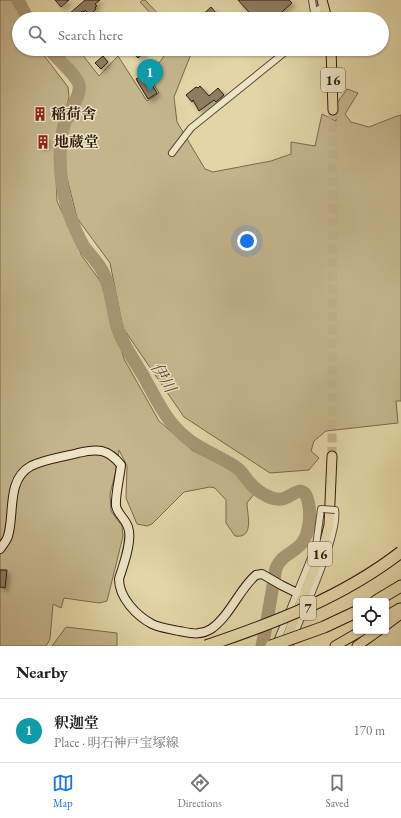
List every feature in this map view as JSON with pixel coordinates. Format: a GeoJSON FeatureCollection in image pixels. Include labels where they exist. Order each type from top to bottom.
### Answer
{"type":"FeatureCollection","features":[{"type":"Feature","properties":{"kind":"highway","name":"7"},"geometry":{"type":"LineString","coordinates":[[206,646],[256,629],[310,606],[350,586],[401,552]]}},
{"type":"Feature","properties":{"kind":"highway"},"geometry":{"type":"LineString","coordinates":[[381,598],[401,586]]}},
{"type":"Feature","properties":{"kind":"highway","name":"7"},"geometry":{"type":"LineString","coordinates":[[271,646],[324,627],[353,613]]}},
{"type":"Feature","properties":{"kind":"main road","name":"16"},"geometry":{"type":"LineString","coordinates":[[331,56],[334,110]]}},
{"type":"Feature","properties":{"kind":"main road","name":"16"},"geometry":{"type":"LineString","coordinates":[[284,646],[324,546],[329,525],[332,456]]}},
{"type":"Feature","properties":{"kind":"main road"},"geometry":{"type":"LineString","coordinates":[[389,614],[401,608]]}},
{"type":"Feature","properties":{"kind":"main road"},"geometry":{"type":"LineString","coordinates":[[389,623],[401,614]]}},
{"type":"Feature","properties":{"kind":"main road"},"geometry":{"type":"LineString","coordinates":[[335,646],[356,634]]}},
{"type":"Feature","properties":{"kind":"main road"},"geometry":{"type":"LineString","coordinates":[[357,646],[374,634]]}},
{"type":"Feature","properties":{"kind":"street"},"geometry":{"type":"LineString","coordinates":[[312,0],[314,12]]}},
{"type":"Feature","properties":{"kind":"street"},"geometry":{"type":"LineString","coordinates":[[314,12],[323,3]]}},
{"type":"Feature","properties":{"kind":"street"},"geometry":{"type":"LineString","coordinates":[[172,153],[191,128],[280,56]]}},
{"type":"Feature","properties":{"kind":"street"},"geometry":{"type":"LineString","coordinates":[[0,549],[8,536],[13,494],[17,482],[23,472],[42,462],[83,452],[104,450],[115,457],[121,465],[116,504],[118,512],[125,519],[129,528],[129,540],[119,584],[127,601],[139,615],[153,625],[195,634],[203,634],[213,628],[256,575],[262,574],[297,593]]}},
{"type":"Feature","properties":{"kind":"street"},"geometry":{"type":"LineString","coordinates":[[276,646],[316,546],[322,509],[335,510],[336,515],[333,534],[316,582],[289,646]]}},
{"type":"Feature","properties":{"kind":"shaded area"},"geometry":{"type":"Polygon","coordinates":[[[0,0],[13,0],[19,12],[12,12],[12,56],[44,56],[68,87],[69,97],[55,151],[57,201],[82,256],[101,282],[124,359],[159,421],[192,450],[235,472],[254,494],[247,503],[248,530],[241,536],[235,536],[226,523],[226,500],[215,488],[210,487],[184,492],[152,524],[147,526],[137,524],[126,498],[127,466],[119,450],[110,494],[111,511],[122,526],[123,536],[107,601],[99,603],[64,598],[61,608],[53,604],[50,639],[46,646],[0,646],[0,0]]]}},
{"type":"Feature","properties":{"kind":"shaded area"},"geometry":{"type":"Polygon","coordinates":[[[145,0],[156,12],[149,12],[140,2],[145,0]]]}},
{"type":"Feature","properties":{"kind":"shaded area"},"geometry":{"type":"Polygon","coordinates":[[[83,56],[99,76],[118,56],[147,101],[159,93],[149,77],[164,56],[190,56],[174,97],[177,122],[205,169],[213,172],[271,161],[291,154],[291,142],[315,146],[322,114],[336,121],[337,103],[347,89],[358,93],[345,114],[351,122],[369,127],[401,115],[401,401],[396,401],[398,423],[326,431],[314,441],[311,451],[319,458],[309,470],[270,473],[184,417],[123,328],[110,263],[77,218],[66,174],[65,157],[68,127],[76,116],[85,85],[58,57],[83,56]]]}},
{"type":"Feature","properties":{"kind":"shaded area"},"geometry":{"type":"Polygon","coordinates":[[[66,627],[117,633],[117,646],[52,646],[66,627]]]}},
{"type":"Feature","properties":{"kind":"building"},"geometry":{"type":"Polygon","coordinates":[[[55,0],[69,0],[61,7],[55,0]]]}},
{"type":"Feature","properties":{"kind":"building"},"geometry":{"type":"Polygon","coordinates":[[[85,0],[100,0],[95,4],[97,6],[93,12],[87,12],[85,10],[84,12],[71,12],[85,0]]]}},
{"type":"Feature","properties":{"kind":"building"},"geometry":{"type":"Polygon","coordinates":[[[238,0],[289,0],[292,3],[282,12],[249,12],[238,0]]]}},
{"type":"Feature","properties":{"kind":"building"},"geometry":{"type":"Polygon","coordinates":[[[211,7],[215,12],[206,12],[211,7]]]}},
{"type":"Feature","properties":{"kind":"building"},"geometry":{"type":"Polygon","coordinates":[[[103,56],[108,62],[101,69],[95,63],[103,56]]]}},
{"type":"Feature","properties":{"kind":"building"},"geometry":{"type":"Polygon","coordinates":[[[145,74],[157,93],[148,99],[136,79],[145,74]]]}},
{"type":"Feature","properties":{"kind":"building"},"geometry":{"type":"Polygon","coordinates":[[[200,86],[209,96],[218,88],[224,95],[216,102],[214,100],[199,111],[193,100],[192,102],[186,95],[196,87],[198,88],[200,86]]]}},
{"type":"Feature","properties":{"kind":"building","name":"地蔵堂"},"geometry":{"type":"Polygon","coordinates":[[[40,137],[47,138],[46,146],[39,146],[40,137]]]}},
{"type":"Feature","properties":{"kind":"building"},"geometry":{"type":"Polygon","coordinates":[[[0,570],[7,570],[5,588],[0,587],[0,570]]]}},
{"type":"Feature","properties":{"kind":"waterway","name":"伊川"},"geometry":{"type":"LineString","coordinates":[[18,0],[24,12]]}},
{"type":"Feature","properties":{"kind":"waterway","name":"伊川"},"geometry":{"type":"LineString","coordinates":[[56,56],[71,72],[79,85],[78,94],[63,128],[60,166],[65,201],[83,245],[99,265],[106,278],[118,330],[128,351],[168,418],[188,439],[239,469],[252,486],[265,495],[279,499],[285,498],[300,491],[306,495],[309,511],[307,533],[305,539],[299,547],[284,557],[278,563],[276,568],[262,646]]}},
{"type":"Feature","properties":{"kind":"tunnel"},"geometry":{"type":"LineString","coordinates":[[332,456],[333,110]]}},
{"type":"Feature","properties":{"kind":"place","name":"釈迦堂"},"geometry":{"type":"Point","coordinates":[150,92]}},
{"type":"Feature","properties":{"kind":"place","name":"稲荷舎"},"geometry":{"type":"Point","coordinates":[40,114]}},
{"type":"Feature","properties":{"kind":"place","name":"地蔵堂"},"geometry":{"type":"Point","coordinates":[43,142]}}]}
